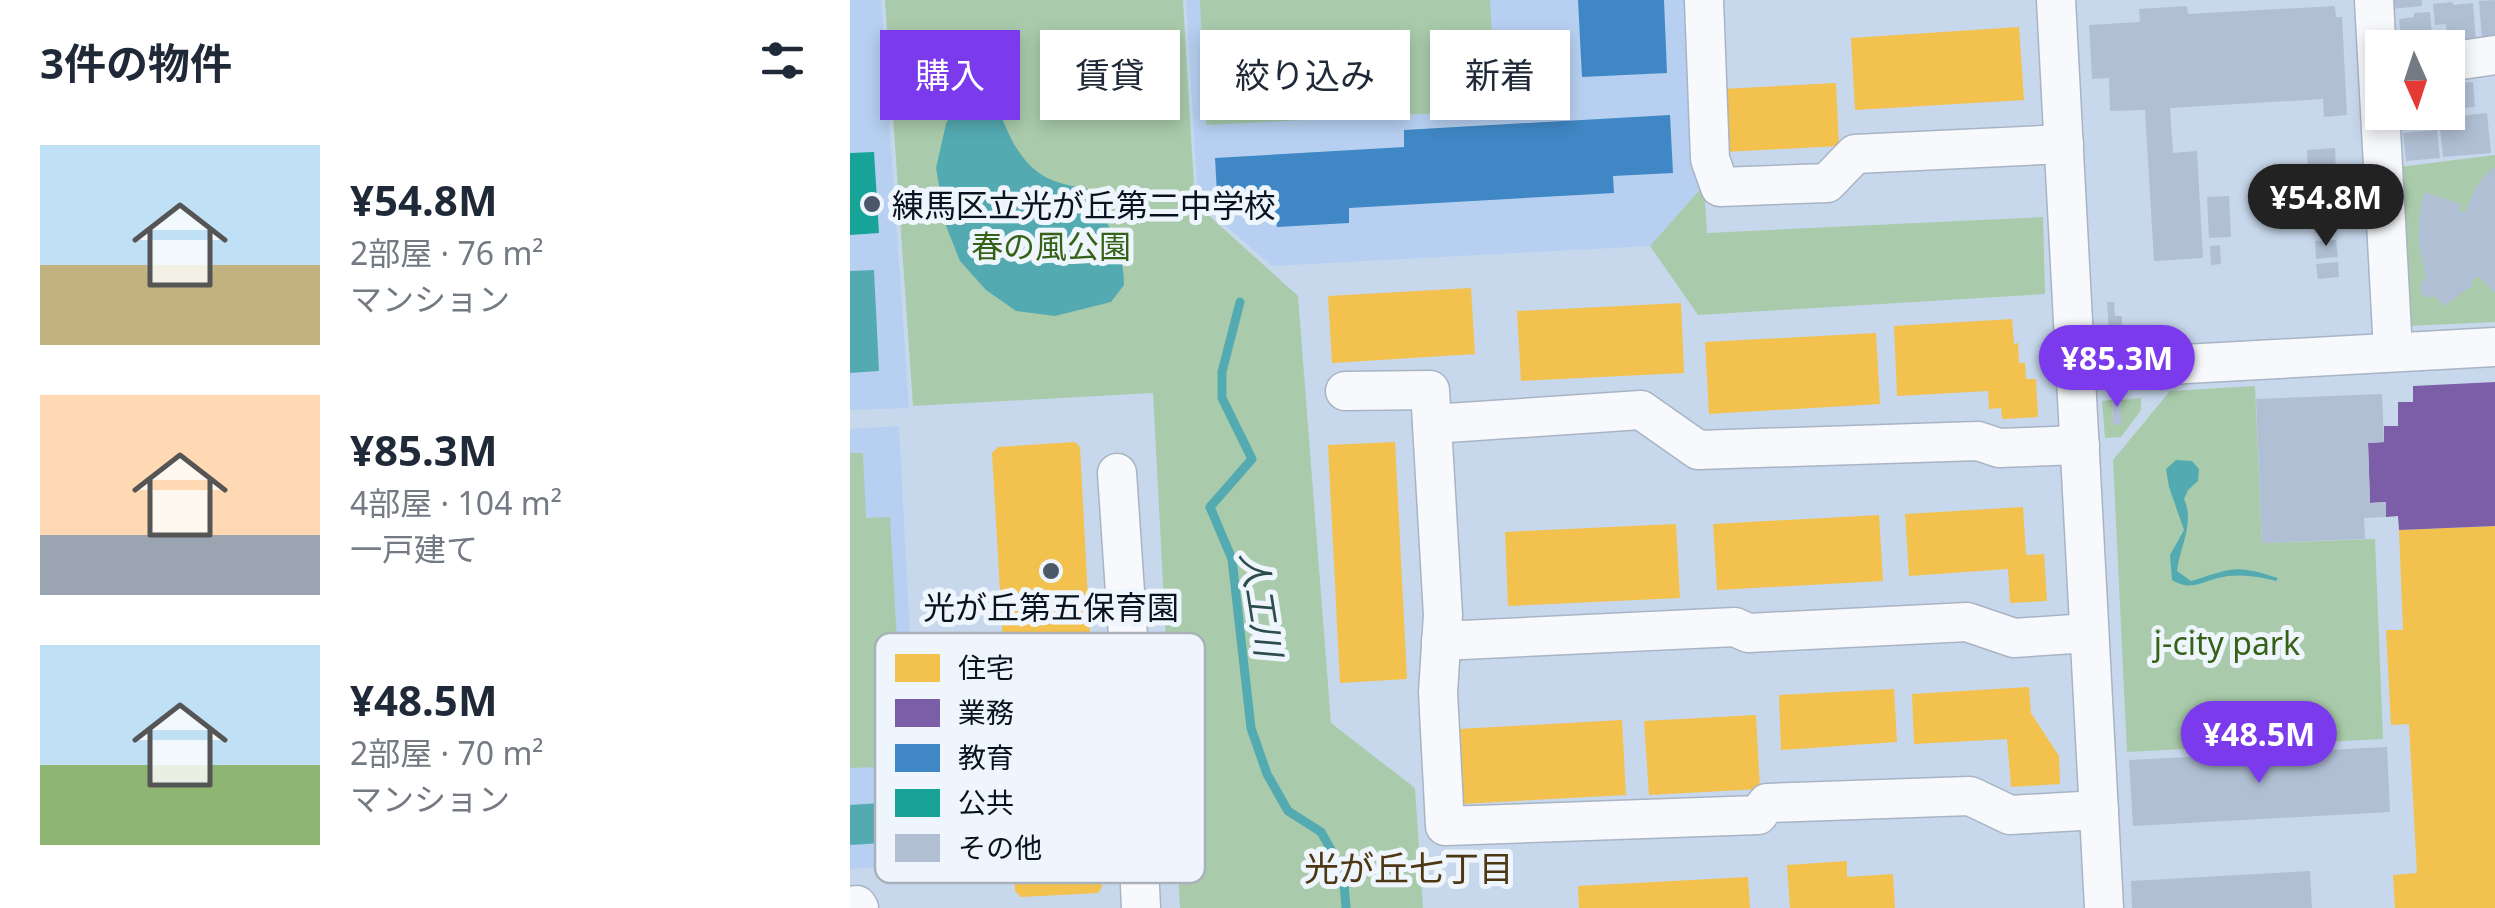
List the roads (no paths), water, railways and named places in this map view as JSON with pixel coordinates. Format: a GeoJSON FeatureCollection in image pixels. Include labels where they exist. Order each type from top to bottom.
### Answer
{"type":"FeatureCollection","features":[{"type":"Feature","properties":{"kind":"street"},"geometry":{"type":"LineString","coordinates":[[1704,0],[1710,158],[1720,188],[1828,183],[1855,154],[2064,144]]}},
{"type":"Feature","properties":{"kind":"street"},"geometry":{"type":"LineString","coordinates":[[2056,0],[2104,908]]}},
{"type":"Feature","properties":{"kind":"street"},"geometry":{"type":"LineString","coordinates":[[2374,0],[2377,30]]}},
{"type":"Feature","properties":{"kind":"street"},"geometry":{"type":"LineString","coordinates":[[2465,59],[2495,54]]}},
{"type":"Feature","properties":{"kind":"street"},"geometry":{"type":"LineString","coordinates":[[2383,130],[2393,351]]}},
{"type":"Feature","properties":{"kind":"street"},"geometry":{"type":"LineString","coordinates":[[2076,370],[2495,346]]}},
{"type":"Feature","properties":{"kind":"street"},"geometry":{"type":"LineString","coordinates":[[1345,391],[1430,390],[1443,616],[1438,692],[1444,826],[1758,815],[1767,804],[1970,796],[2010,815],[2099,810]]}},
{"type":"Feature","properties":{"kind":"street"},"geometry":{"type":"LineString","coordinates":[[1432,424],[1641,410],[1698,450],[1978,441],[2000,448],[2080,445]]}},
{"type":"Feature","properties":{"kind":"street"},"geometry":{"type":"LineString","coordinates":[[1117,473],[1128,633]]}},
{"type":"Feature","properties":{"kind":"street"},"geometry":{"type":"LineString","coordinates":[[1441,641],[1734,627],[1748,633],[1967,622],[2014,638],[2089,633]]}},
{"type":"Feature","properties":{"kind":"street"},"geometry":{"type":"LineString","coordinates":[[1140,883],[1141,908]]}},
{"type":"Feature","properties":{"kind":"street"},"geometry":{"type":"LineString","coordinates":[[850,906],[860,908]]}},
{"type":"Feature","properties":{"kind":"waterway","name":"人工川"},"geometry":{"type":"LineString","coordinates":[[1240,302],[1222,372],[1222,398],[1252,459],[1210,507],[1232,559],[1251,728],[1267,774],[1288,811],[1321,832],[1343,871],[1346,908]]}},
{"type":"Feature","properties":{"kind":"place","name":"練馬区立光が丘第二中学校"},"geometry":{"type":"Point","coordinates":[872,204]}},
{"type":"Feature","properties":{"kind":"place","name":"光が丘第五保育園"},"geometry":{"type":"Point","coordinates":[1051,571]}},
{"type":"Feature","properties":{"kind":"district","name":"光が丘七丁目"},"geometry":{"type":"Point","coordinates":[1409,867]}},
{"type":"Feature","properties":{"kind":"park label","name":"春の風公園"},"geometry":{"type":"Point","coordinates":[1051,245]}},
{"type":"Feature","properties":{"kind":"park label","name":"j-city park"},"geometry":{"type":"Point","coordinates":[2227,642]}}]}
